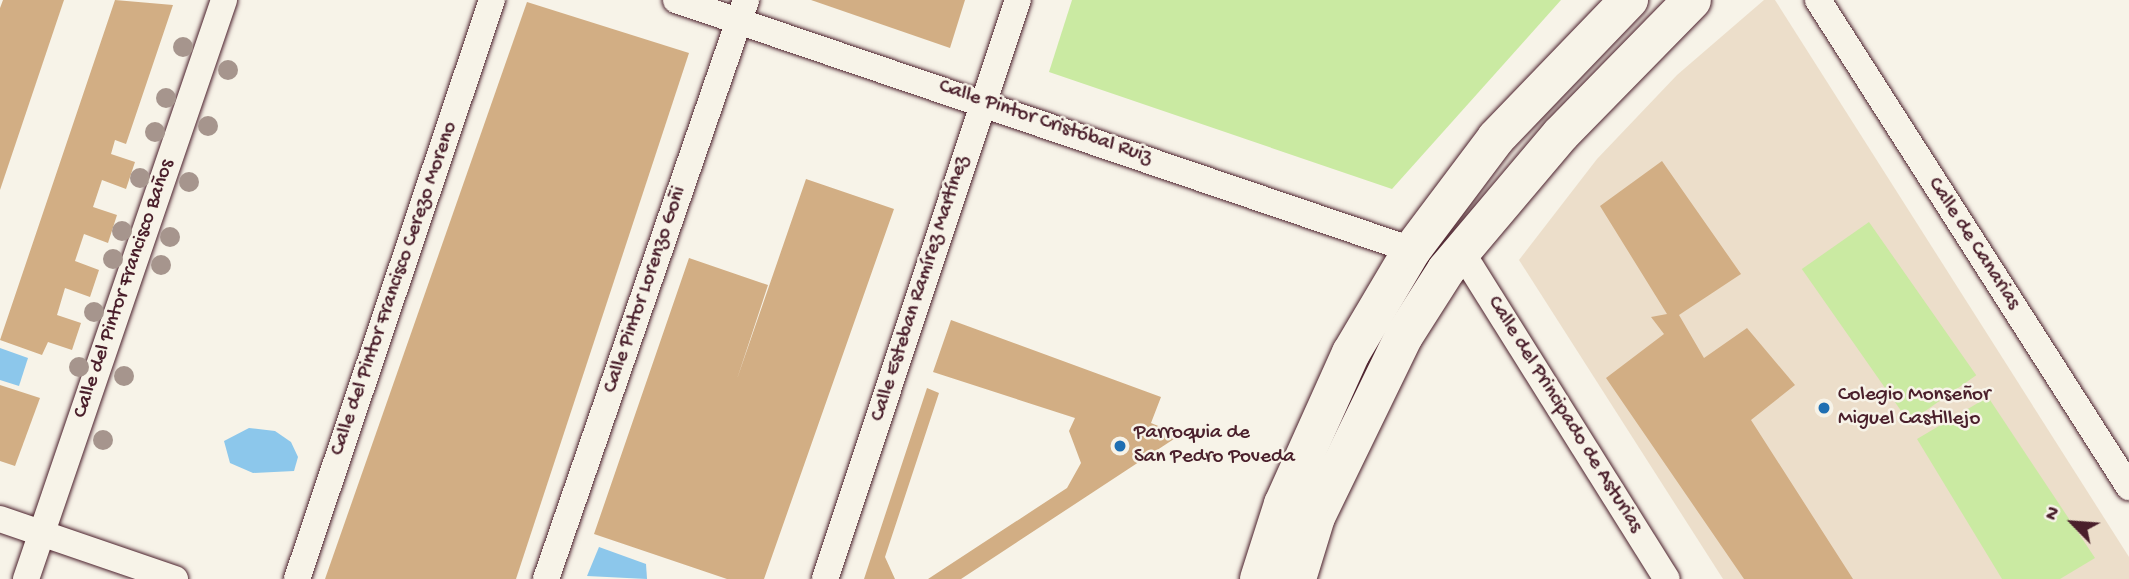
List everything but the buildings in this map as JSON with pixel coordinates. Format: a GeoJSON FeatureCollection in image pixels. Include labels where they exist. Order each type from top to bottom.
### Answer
{"type":"FeatureCollection","features":[{"type":"Feature","properties":{"kind":"main road"},"geometry":{"type":"LineString","coordinates":[[1259,579],[1283,504],[1351,353],[1412,250],[1496,138],[1629,0]]}},
{"type":"Feature","properties":{"kind":"main road"},"geometry":{"type":"LineString","coordinates":[[1297,579],[1316,517],[1404,336],[1461,251],[1561,134],[1692,0]]}},
{"type":"Feature","properties":{"kind":"street","name":"Calle del Pintor Francisco Baños"},"geometry":{"type":"LineString","coordinates":[[26,579],[224,0]]}},
{"type":"Feature","properties":{"kind":"street","name":"Calle del Pintor Francisco Cerezo Moreno"},"geometry":{"type":"LineString","coordinates":[[297,579],[492,0]]}},
{"type":"Feature","properties":{"kind":"street","name":"Calle Pintor Cristóbal Ruiz"},"geometry":{"type":"LineString","coordinates":[[676,0],[743,11],[983,102],[1412,250]]}},
{"type":"Feature","properties":{"kind":"street","name":"Calle Esteban Ramírez Martínez"},"geometry":{"type":"LineString","coordinates":[[825,579],[1018,0]]}},
{"type":"Feature","properties":{"kind":"street","name":"Calle de Canarias"},"geometry":{"type":"LineString","coordinates":[[1818,0],[2129,487]]}},
{"type":"Feature","properties":{"kind":"street","name":"Calle Pintor Lorenzo Goñi"},"geometry":{"type":"LineString","coordinates":[[546,579],[743,11]]}},
{"type":"Feature","properties":{"kind":"street","name":"Calle del Principado de Asturias"},"geometry":{"type":"LineString","coordinates":[[1461,251],[1667,579]]}},
{"type":"Feature","properties":{"kind":"street"},"geometry":{"type":"LineString","coordinates":[[0,519],[175,579]]}},
{"type":"Feature","properties":{"kind":"shaded area","name":"Colegio Monseñor Miguel Castillejo"},"geometry":{"type":"Polygon","coordinates":[[[1764,0],[1775,0],[2129,557],[2129,579],[1723,579],[1519,260],[1597,159],[1677,75],[1764,0]]]}},
{"type":"Feature","properties":{"kind":"green space"},"geometry":{"type":"Polygon","coordinates":[[[1072,0],[1561,0],[1392,189],[1049,72],[1072,0]]]}},
{"type":"Feature","properties":{"kind":"green space"},"geometry":{"type":"Polygon","coordinates":[[[1869,222],[1976,375],[1909,422],[1802,269],[1869,222]]]}},
{"type":"Feature","properties":{"kind":"green space"},"geometry":{"type":"Polygon","coordinates":[[[1988,397],[2095,558],[2060,579],[2002,579],[1917,439],[1988,397]]]}},
{"type":"Feature","properties":{"kind":"water"},"geometry":{"type":"Polygon","coordinates":[[[0,348],[28,358],[19,386],[0,380],[0,348]]]}},
{"type":"Feature","properties":{"kind":"water"},"geometry":{"type":"Polygon","coordinates":[[[249,428],[275,431],[291,442],[298,457],[294,471],[253,473],[230,463],[224,441],[249,428]]]}},
{"type":"Feature","properties":{"kind":"water"},"geometry":{"type":"Polygon","coordinates":[[[599,547],[646,564],[647,579],[587,576],[599,547]]]}},
{"type":"Feature","properties":{"kind":"place","name":"Colegio Monseñor Miguel Castillejo"},"geometry":{"type":"Point","coordinates":[1824,408]}},
{"type":"Feature","properties":{"kind":"place","name":"Parroquia de San Pedro Poveda"},"geometry":{"type":"Point","coordinates":[1120,446]}}]}
